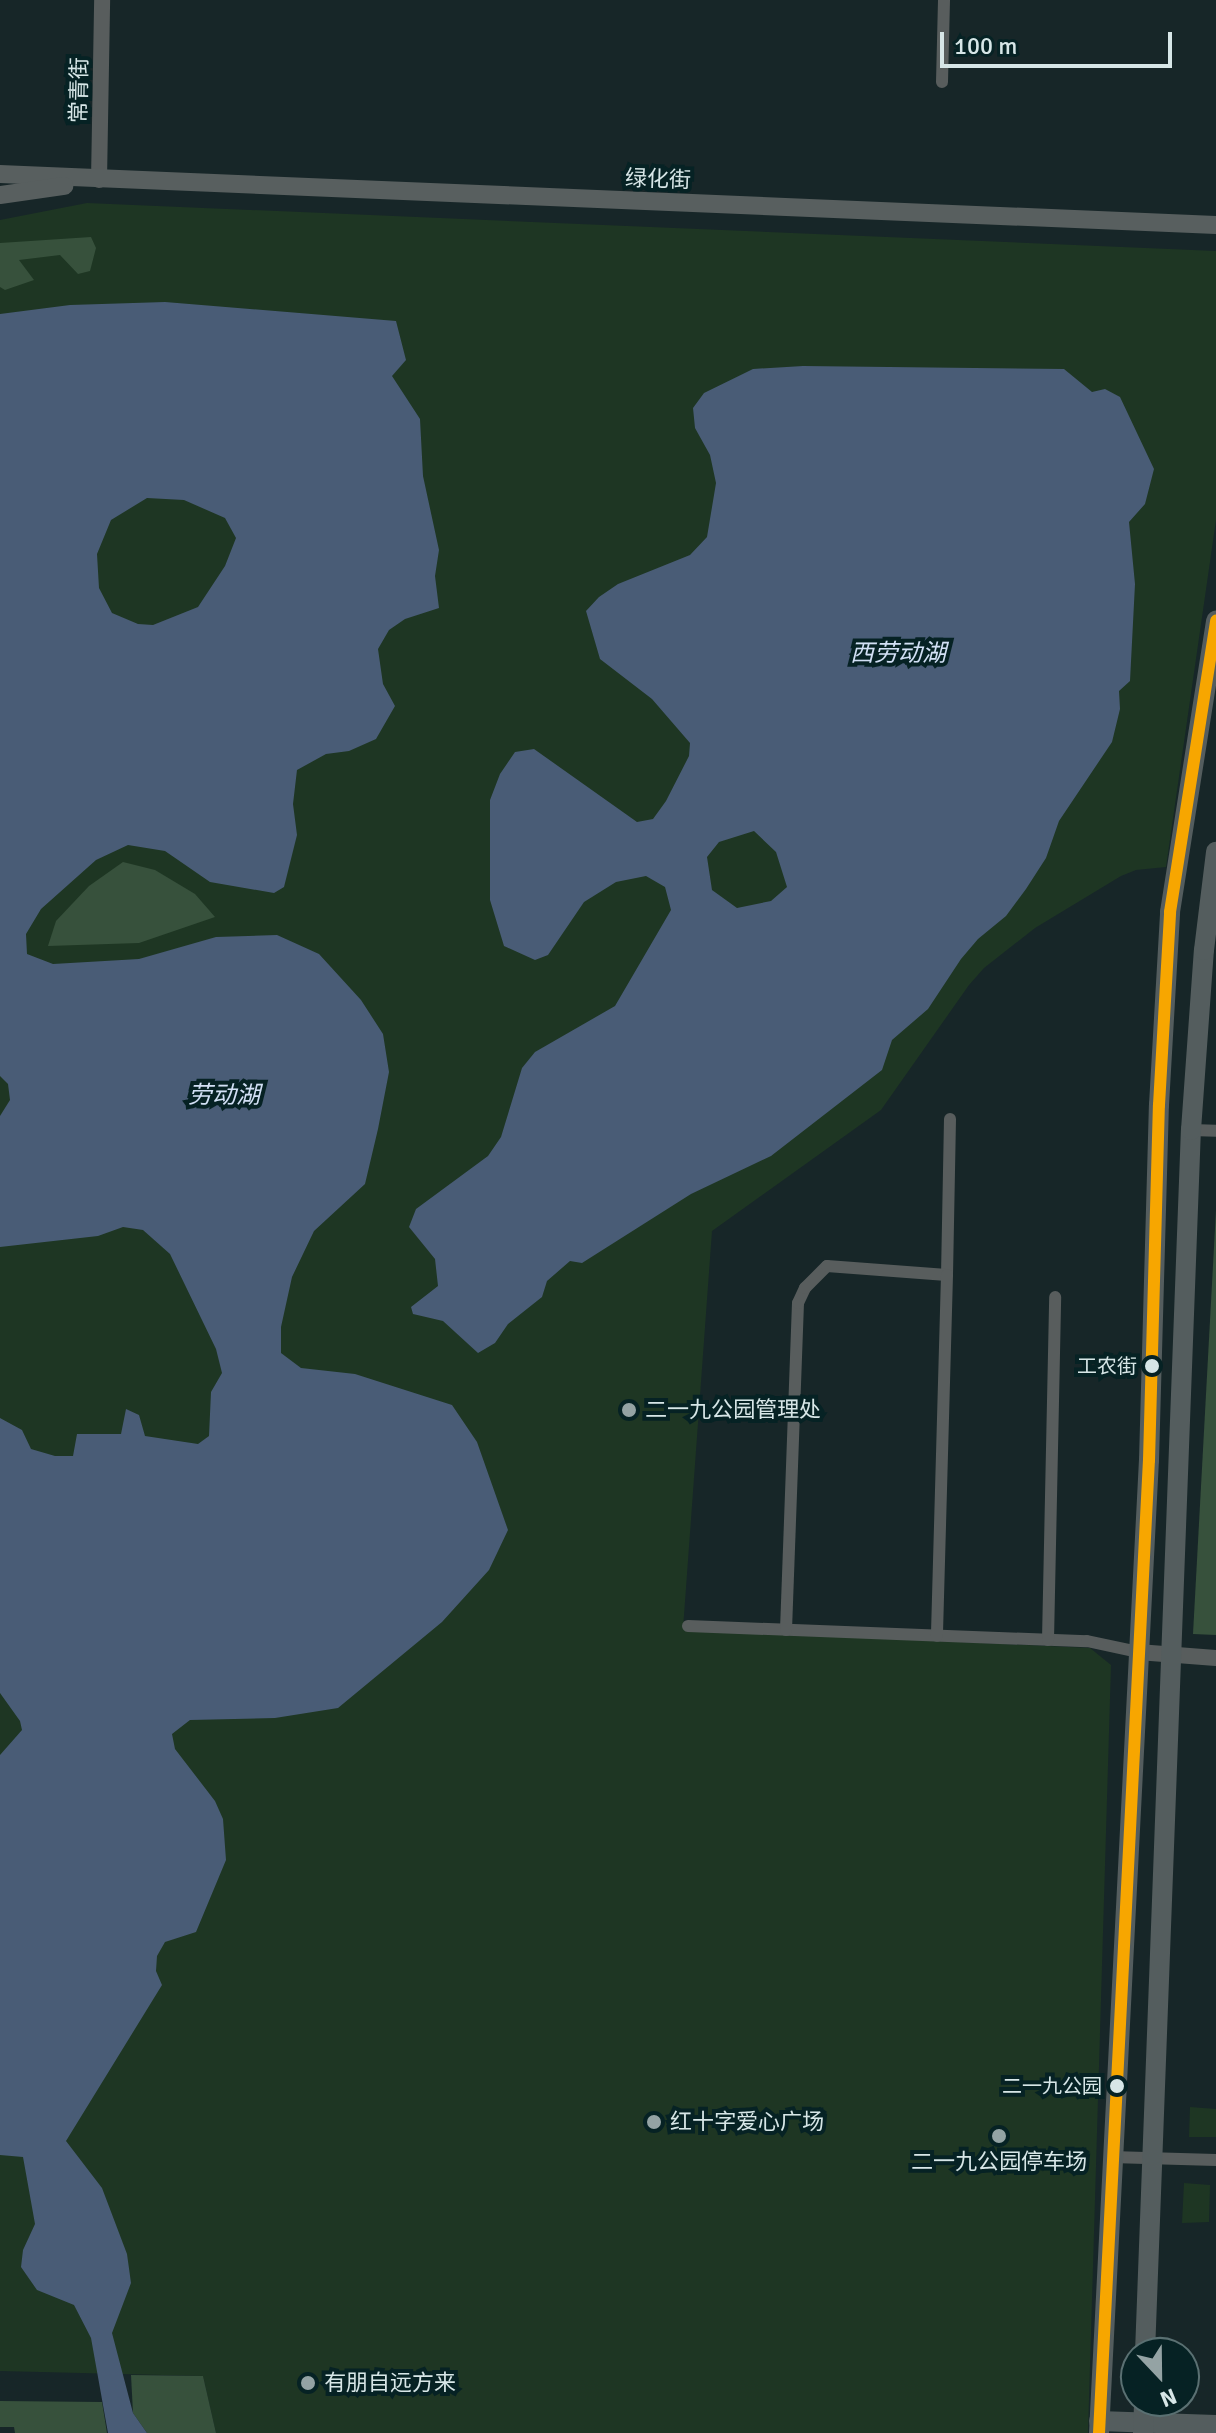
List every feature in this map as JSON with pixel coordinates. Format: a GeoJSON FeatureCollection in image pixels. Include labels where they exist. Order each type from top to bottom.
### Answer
{"type":"FeatureCollection","features":[{"type":"Feature","properties":{"kind":"main road","name":"绿化街"},"geometry":{"type":"LineString","coordinates":[[0,174],[1216,225]]}},
{"type":"Feature","properties":{"kind":"main road","name":"绿化街"},"geometry":{"type":"LineString","coordinates":[[0,195],[99,180]]}},
{"type":"Feature","properties":{"kind":"main road"},"geometry":{"type":"LineString","coordinates":[[1216,621],[1170,912],[1138,1652],[1099,2427],[1216,2425]]}},
{"type":"Feature","properties":{"kind":"main road"},"geometry":{"type":"LineString","coordinates":[[1145,2337],[1191,1130],[1204,950],[1216,852]]}},
{"type":"Feature","properties":{"kind":"street","name":"常青街"},"geometry":{"type":"LineString","coordinates":[[99,180],[102,0]]}},
{"type":"Feature","properties":{"kind":"street"},"geometry":{"type":"LineString","coordinates":[[942,82],[944,0]]}},
{"type":"Feature","properties":{"kind":"street"},"geometry":{"type":"LineString","coordinates":[[937,1636],[950,1119]]}},
{"type":"Feature","properties":{"kind":"street"},"geometry":{"type":"LineString","coordinates":[[1191,1130],[1216,1131]]}},
{"type":"Feature","properties":{"kind":"street"},"geometry":{"type":"LineString","coordinates":[[786,1630],[794,1376],[802,1295],[827,1266],[947,1275]]}},
{"type":"Feature","properties":{"kind":"street"},"geometry":{"type":"LineString","coordinates":[[1048,1640],[1055,1297]]}},
{"type":"Feature","properties":{"kind":"street"},"geometry":{"type":"LineString","coordinates":[[688,1626],[1100,1643],[1138,1652],[1216,1658]]}},
{"type":"Feature","properties":{"kind":"street"},"geometry":{"type":"LineString","coordinates":[[1138,1652],[1162,1664],[1170,1683]]}},
{"type":"Feature","properties":{"kind":"street"},"geometry":{"type":"LineString","coordinates":[[1111,2157],[1216,2160]]}},
{"type":"Feature","properties":{"kind":"green space","name":"二一九公园"},"geometry":{"type":"Polygon","coordinates":[[[87,203],[1216,251],[1216,520],[1166,867],[1136,870],[1121,876],[1035,928],[984,968],[881,1110],[712,1231],[683,1629],[1090,1648],[1111,1665],[1088,2433],[216,2433],[203,2376],[0,2371],[0,220],[87,203]]]}},
{"type":"Feature","properties":{"kind":"green space"},"geometry":{"type":"Polygon","coordinates":[[[91,237],[96,248],[90,271],[78,274],[60,255],[19,260],[34,280],[5,290],[0,287],[0,243],[91,237]]]}},
{"type":"Feature","properties":{"kind":"green space"},"geometry":{"type":"Polygon","coordinates":[[[123,862],[155,870],[195,894],[215,917],[139,943],[48,946],[56,921],[89,886],[123,862]]]}},
{"type":"Feature","properties":{"kind":"green space"},"geometry":{"type":"Polygon","coordinates":[[[1216,1210],[1216,1635],[1193,1634],[1216,1210]]]}},
{"type":"Feature","properties":{"kind":"green space"},"geometry":{"type":"Polygon","coordinates":[[[1190,2107],[1216,2109],[1216,2137],[1189,2137],[1190,2107]]]}},
{"type":"Feature","properties":{"kind":"green space"},"geometry":{"type":"Polygon","coordinates":[[[1184,2183],[1210,2185],[1209,2222],[1182,2223],[1184,2183]]]}},
{"type":"Feature","properties":{"kind":"green space"},"geometry":{"type":"Polygon","coordinates":[[[131,2375],[203,2376],[216,2433],[147,2433],[133,2413],[131,2375]]]}},
{"type":"Feature","properties":{"kind":"green space"},"geometry":{"type":"Polygon","coordinates":[[[0,2401],[102,2402],[107,2433],[15,2433],[14,2427],[0,2427],[0,2401]]]}},
{"type":"Feature","properties":{"kind":"water","name":"劳动湖"},"geometry":{"type":"Polygon","coordinates":[[[165,302],[396,321],[406,360],[392,376],[420,419],[423,476],[439,550],[435,576],[439,608],[405,619],[389,630],[378,649],[383,684],[395,706],[376,739],[349,751],[326,754],[297,770],[293,804],[297,835],[284,887],[274,893],[210,882],[165,851],[128,845],[96,860],[41,909],[26,934],[27,954],[53,964],[139,959],[216,937],[277,935],[319,954],[361,1000],[383,1034],[389,1072],[378,1129],[365,1184],[314,1231],[292,1277],[281,1327],[281,1353],[301,1368],[355,1374],[452,1405],[477,1442],[508,1530],[489,1570],[442,1622],[338,1708],[275,1718],[190,1720],[172,1734],[175,1749],[215,1801],[223,1819],[226,1860],[196,1932],[165,1942],[157,1956],[156,1971],[162,1985],[66,2141],[102,2188],[127,2254],[131,2283],[112,2333],[133,2413],[147,2433],[108,2433],[91,2338],[74,2305],[37,2290],[21,2267],[23,2250],[35,2224],[23,2157],[0,2155],[0,1755],[22,1730],[20,1721],[0,1693],[0,1418],[22,1430],[31,1449],[55,1456],[73,1456],[77,1434],[121,1434],[126,1409],[139,1415],[145,1436],[198,1444],[209,1436],[211,1392],[222,1373],[216,1349],[170,1254],[143,1230],[123,1227],[98,1236],[0,1247],[0,1116],[10,1100],[8,1084],[0,1076],[0,314],[70,305],[165,302]],[[147,498],[111,520],[97,554],[99,588],[112,613],[138,624],[153,625],[198,607],[225,566],[236,538],[225,518],[184,500],[147,498]]]}},
{"type":"Feature","properties":{"kind":"water","name":"西劳动湖"},"geometry":{"type":"Polygon","coordinates":[[[803,366],[1064,369],[1092,392],[1105,389],[1120,397],[1154,469],[1145,504],[1129,522],[1135,584],[1130,681],[1119,691],[1120,709],[1112,742],[1059,821],[1046,858],[1006,916],[978,939],[961,959],[928,1009],[892,1040],[882,1070],[771,1156],[691,1194],[582,1263],[570,1261],[547,1281],[542,1297],[508,1324],[495,1343],[478,1353],[443,1321],[413,1314],[411,1307],[438,1286],[435,1259],[409,1227],[416,1209],[488,1156],[501,1137],[522,1068],[535,1052],[615,1006],[671,910],[665,887],[646,876],[616,882],[584,902],[548,955],[535,960],[504,946],[490,900],[490,800],[500,774],[515,752],[534,749],[637,822],[653,819],[666,801],[689,756],[690,743],[652,699],[600,659],[586,611],[618,584],[690,555],[707,537],[716,483],[710,455],[695,428],[693,408],[704,393],[753,369],[803,366]],[[754,831],[719,842],[707,857],[712,890],[737,908],[771,901],[787,887],[776,852],[754,831]]]}},
{"type":"Feature","properties":{"kind":"transit line"},"geometry":{"type":"LineString","coordinates":[[1099,2433],[1149,1460],[1159,1105],[1170,912],[1216,621]]}},
{"type":"Feature","properties":{"kind":"place","name":"工农街"},"geometry":{"type":"Point","coordinates":[1152,1366]}},
{"type":"Feature","properties":{"kind":"place","name":"二一九公园管理处"},"geometry":{"type":"Point","coordinates":[629,1410]}},
{"type":"Feature","properties":{"kind":"place","name":"二一九公园"},"geometry":{"type":"Point","coordinates":[1117,2086]}},
{"type":"Feature","properties":{"kind":"place","name":"红十字爱心广场"},"geometry":{"type":"Point","coordinates":[654,2122]}},
{"type":"Feature","properties":{"kind":"place","name":"二一九公园停车场"},"geometry":{"type":"Point","coordinates":[999,2136]}},
{"type":"Feature","properties":{"kind":"place","name":"有朋自远方来"},"geometry":{"type":"Point","coordinates":[308,2383]}}]}
